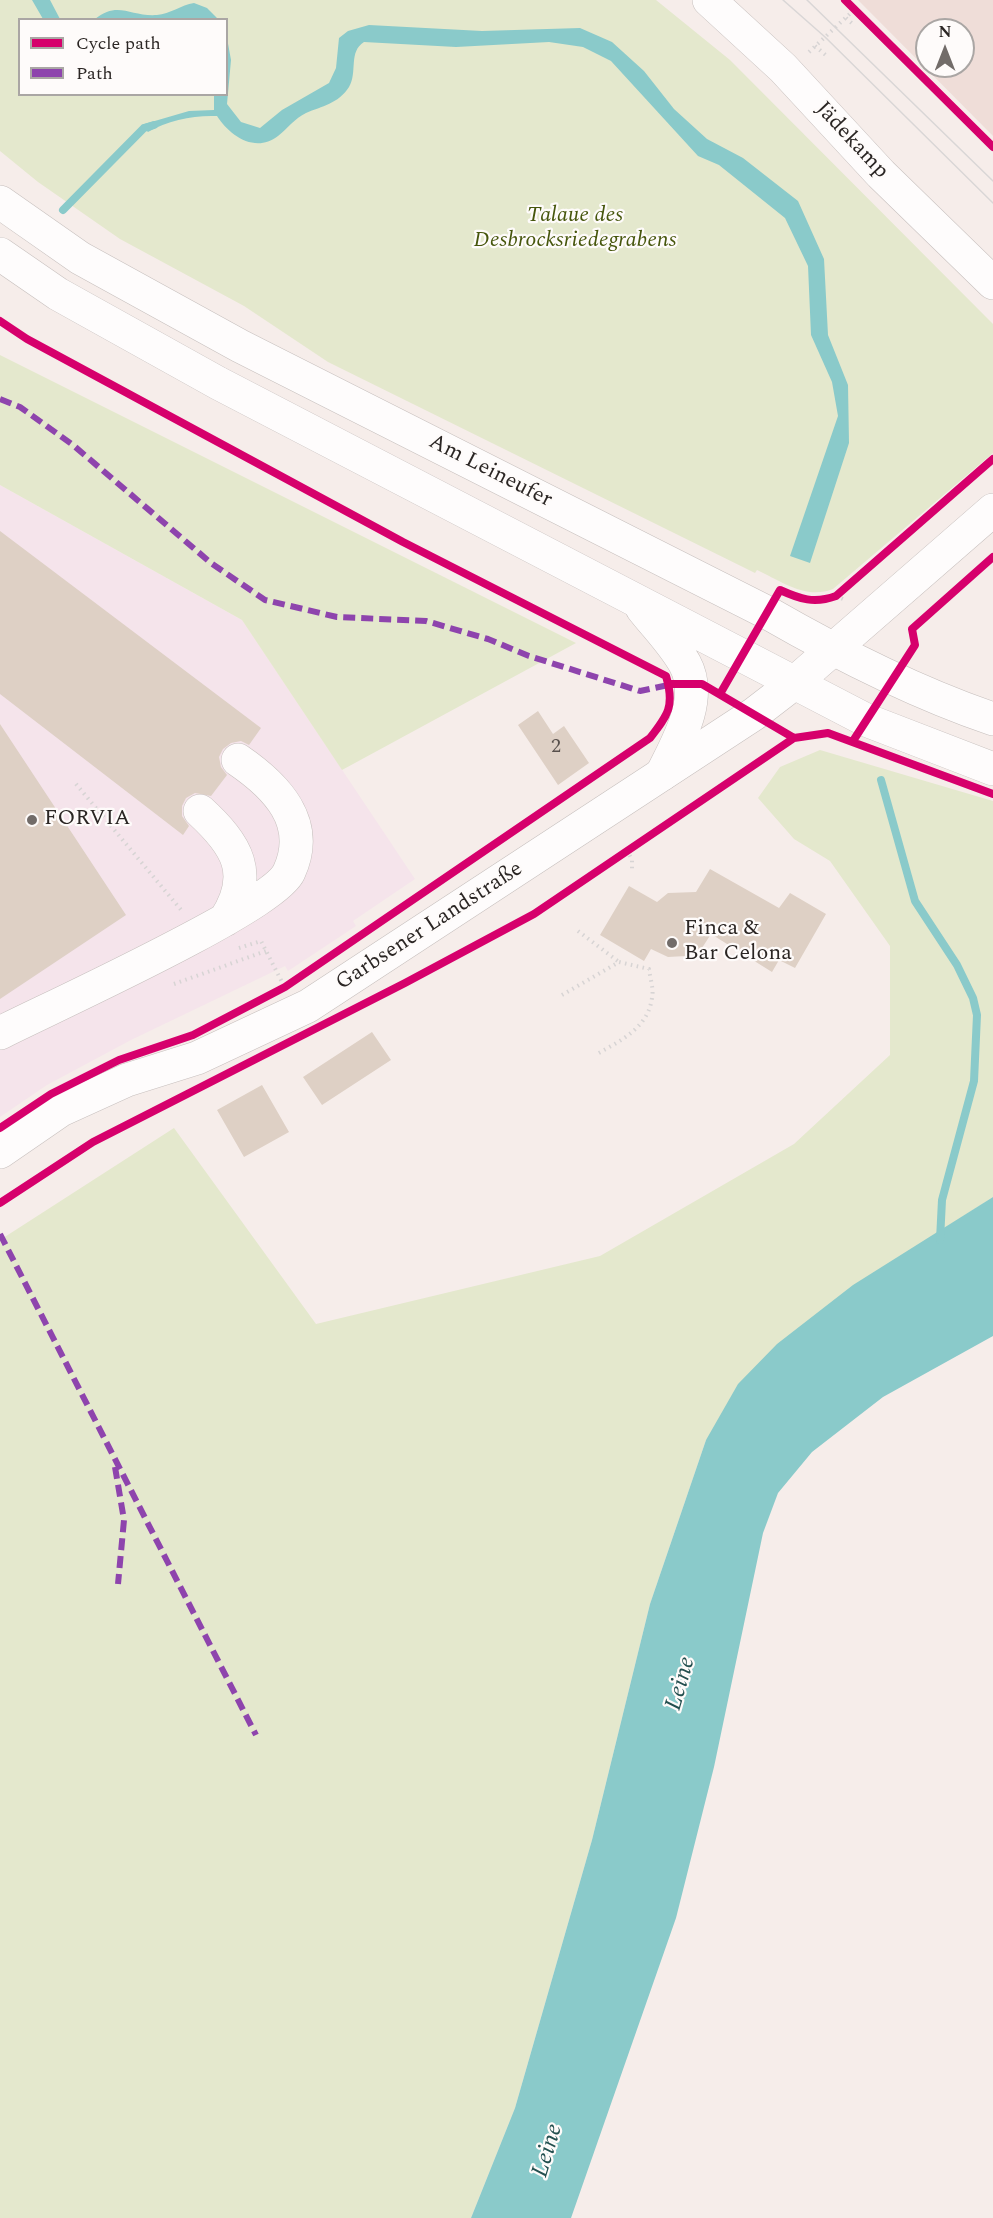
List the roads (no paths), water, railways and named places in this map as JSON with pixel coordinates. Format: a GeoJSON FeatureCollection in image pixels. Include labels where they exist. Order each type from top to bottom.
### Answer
{"type":"FeatureCollection","features":[{"type":"Feature","properties":{"kind":"main road","name":"Jädekamp"},"geometry":{"type":"LineString","coordinates":[[709,0],[753,38],[881,174],[993,283]]}},
{"type":"Feature","properties":{"kind":"main road","name":"Am Leineufer"},"geometry":{"type":"LineString","coordinates":[[0,202],[80,258],[240,346],[768,613],[831,649],[893,680],[993,719]]}},
{"type":"Feature","properties":{"kind":"main road"},"geometry":{"type":"LineString","coordinates":[[0,254],[58,294],[218,383],[793,684],[866,720],[993,769]]}},
{"type":"Feature","properties":{"kind":"main road"},"geometry":{"type":"LineString","coordinates":[[831,649],[993,510]]}},
{"type":"Feature","properties":{"kind":"main road"},"geometry":{"type":"LineString","coordinates":[[635,600],[686,664],[691,684],[686,723],[662,774]]}},
{"type":"Feature","properties":{"kind":"main road","name":"Garbsener Landstraße"},"geometry":{"type":"LineString","coordinates":[[0,1152],[61,1110],[127,1080],[196,1058],[308,1006],[507,878],[754,714],[793,684],[831,649]]}},
{"type":"Feature","properties":{"kind":"main road"},"geometry":{"type":"LineString","coordinates":[[0,1033],[212,926],[274,889],[288,874],[297,848],[295,827],[284,802],[267,780],[238,760]]}},
{"type":"Feature","properties":{"kind":"main road"},"geometry":{"type":"LineString","coordinates":[[200,811],[216,826],[239,862],[241,882],[237,901],[212,926]]}},
{"type":"Feature","properties":{"kind":"water"},"geometry":{"type":"Polygon","coordinates":[[[32,0],[50,0],[59,18],[42,18],[32,0]]]}},
{"type":"Feature","properties":{"kind":"water"},"geometry":{"type":"Polygon","coordinates":[[[194,3],[207,8],[217,18],[96,18],[103,13],[118,10],[157,15],[194,3]]]}},
{"type":"Feature","properties":{"kind":"water"},"geometry":{"type":"Polygon","coordinates":[[[369,25],[482,31],[580,28],[612,42],[644,71],[674,109],[707,139],[743,158],[798,201],[824,259],[828,335],[848,385],[849,443],[810,563],[790,556],[838,416],[832,382],[811,335],[808,266],[785,218],[719,165],[698,156],[611,61],[583,47],[549,42],[456,47],[364,42],[356,51],[352,81],[345,93],[329,104],[302,115],[269,141],[252,143],[243,140],[228,130],[217,116],[181,119],[148,132],[141,125],[189,111],[214,110],[214,96],[228,96],[227,104],[241,122],[260,128],[282,110],[329,83],[336,68],[339,38],[348,31],[369,25]]]}},
{"type":"Feature","properties":{"kind":"water"},"geometry":{"type":"Polygon","coordinates":[[[228,44],[231,60],[228,93],[228,44]]]}},
{"type":"Feature","properties":{"kind":"water","name":"Leine"},"geometry":{"type":"Polygon","coordinates":[[[993,1197],[993,1336],[883,1397],[812,1452],[778,1493],[763,1533],[714,1767],[676,1918],[571,2218],[471,2218],[515,2108],[592,1840],[650,1604],[706,1440],[738,1384],[777,1344],[853,1285],[993,1197]]]}},
{"type":"Feature","properties":{"kind":"waterway"},"geometry":{"type":"LineString","coordinates":[[63,210],[144,128],[154,125]]}},
{"type":"Feature","properties":{"kind":"waterway"},"geometry":{"type":"LineString","coordinates":[[881,780],[915,901],[957,965],[973,998],[977,1015],[974,1081],[942,1200],[940,1240]]}},
{"type":"Feature","properties":{"kind":"tram line"},"geometry":{"type":"LineString","coordinates":[[783,0],[825,37],[993,203]]}},
{"type":"Feature","properties":{"kind":"tram line"},"geometry":{"type":"LineString","coordinates":[[807,0],[993,181]]}},
{"type":"Feature","properties":{"kind":"place","name":"FORVIA"},"geometry":{"type":"Point","coordinates":[32,820]}},
{"type":"Feature","properties":{"kind":"place","name":"Finca & Bar Celona"},"geometry":{"type":"Point","coordinates":[672,943]}},
{"type":"Feature","properties":{"kind":"park label","name":"Talaue des Desbrocksriedegrabens"},"geometry":{"type":"Point","coordinates":[575,230]}}]}
